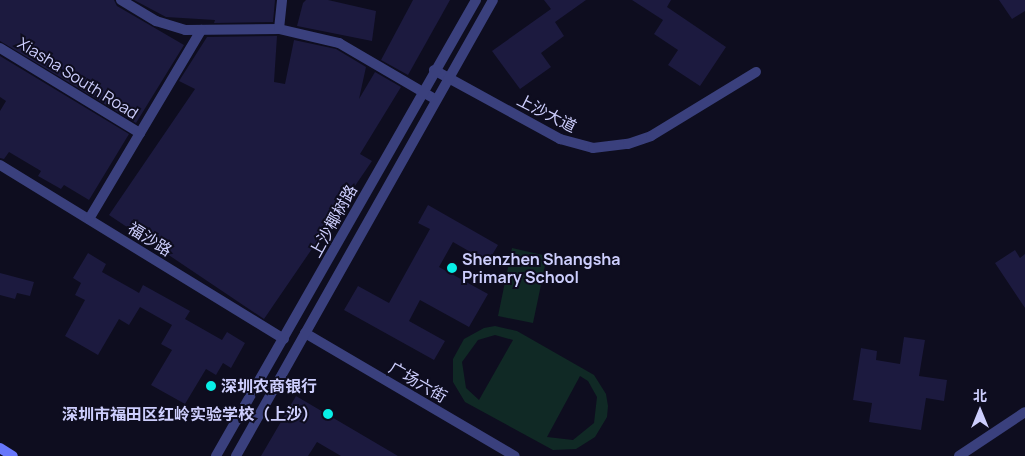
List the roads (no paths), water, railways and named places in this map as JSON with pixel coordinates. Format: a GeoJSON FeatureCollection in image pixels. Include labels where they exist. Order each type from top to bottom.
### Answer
{"type":"FeatureCollection","features":[{"type":"Feature","properties":{"kind":"street"},"geometry":{"type":"LineString","coordinates":[[120,0],[172,27],[202,30],[279,28],[346,46],[435,99]]}},
{"type":"Feature","properties":{"kind":"street"},"geometry":{"type":"LineString","coordinates":[[279,28],[282,0]]}},
{"type":"Feature","properties":{"kind":"street","name":"上沙椰树路"},"geometry":{"type":"LineString","coordinates":[[216,456],[284,339],[434,70],[476,0]]}},
{"type":"Feature","properties":{"kind":"street","name":"上沙椰树路"},"geometry":{"type":"LineString","coordinates":[[236,456],[435,99],[493,0]]}},
{"type":"Feature","properties":{"kind":"street"},"geometry":{"type":"LineString","coordinates":[[88,220],[202,30]]}},
{"type":"Feature","properties":{"kind":"street","name":"Xiasha South Road"},"geometry":{"type":"LineString","coordinates":[[0,48],[140,134]]}},
{"type":"Feature","properties":{"kind":"street","name":"上沙大道"},"geometry":{"type":"LineString","coordinates":[[434,70],[560,139],[593,148],[628,144],[651,136],[756,72]]}},
{"type":"Feature","properties":{"kind":"street","name":"福沙路"},"geometry":{"type":"LineString","coordinates":[[0,165],[284,339]]}},
{"type":"Feature","properties":{"kind":"street","name":"广场六街"},"geometry":{"type":"LineString","coordinates":[[305,333],[515,456]]}},
{"type":"Feature","properties":{"kind":"street"},"geometry":{"type":"LineString","coordinates":[[959,456],[1025,412]]}},
{"type":"Feature","properties":{"kind":"street"},"geometry":{"type":"LineString","coordinates":[[0,448],[13,456]]}},
{"type":"Feature","properties":{"kind":"place","name":"Shenzhen Shangsha Primary School"},"geometry":{"type":"Point","coordinates":[452,268]}},
{"type":"Feature","properties":{"kind":"place","name":"深圳农商银行"},"geometry":{"type":"Point","coordinates":[211,386]}},
{"type":"Feature","properties":{"kind":"place","name":"深圳市福田区红岭实验学校（上沙）"},"geometry":{"type":"Point","coordinates":[328,414]}}]}
